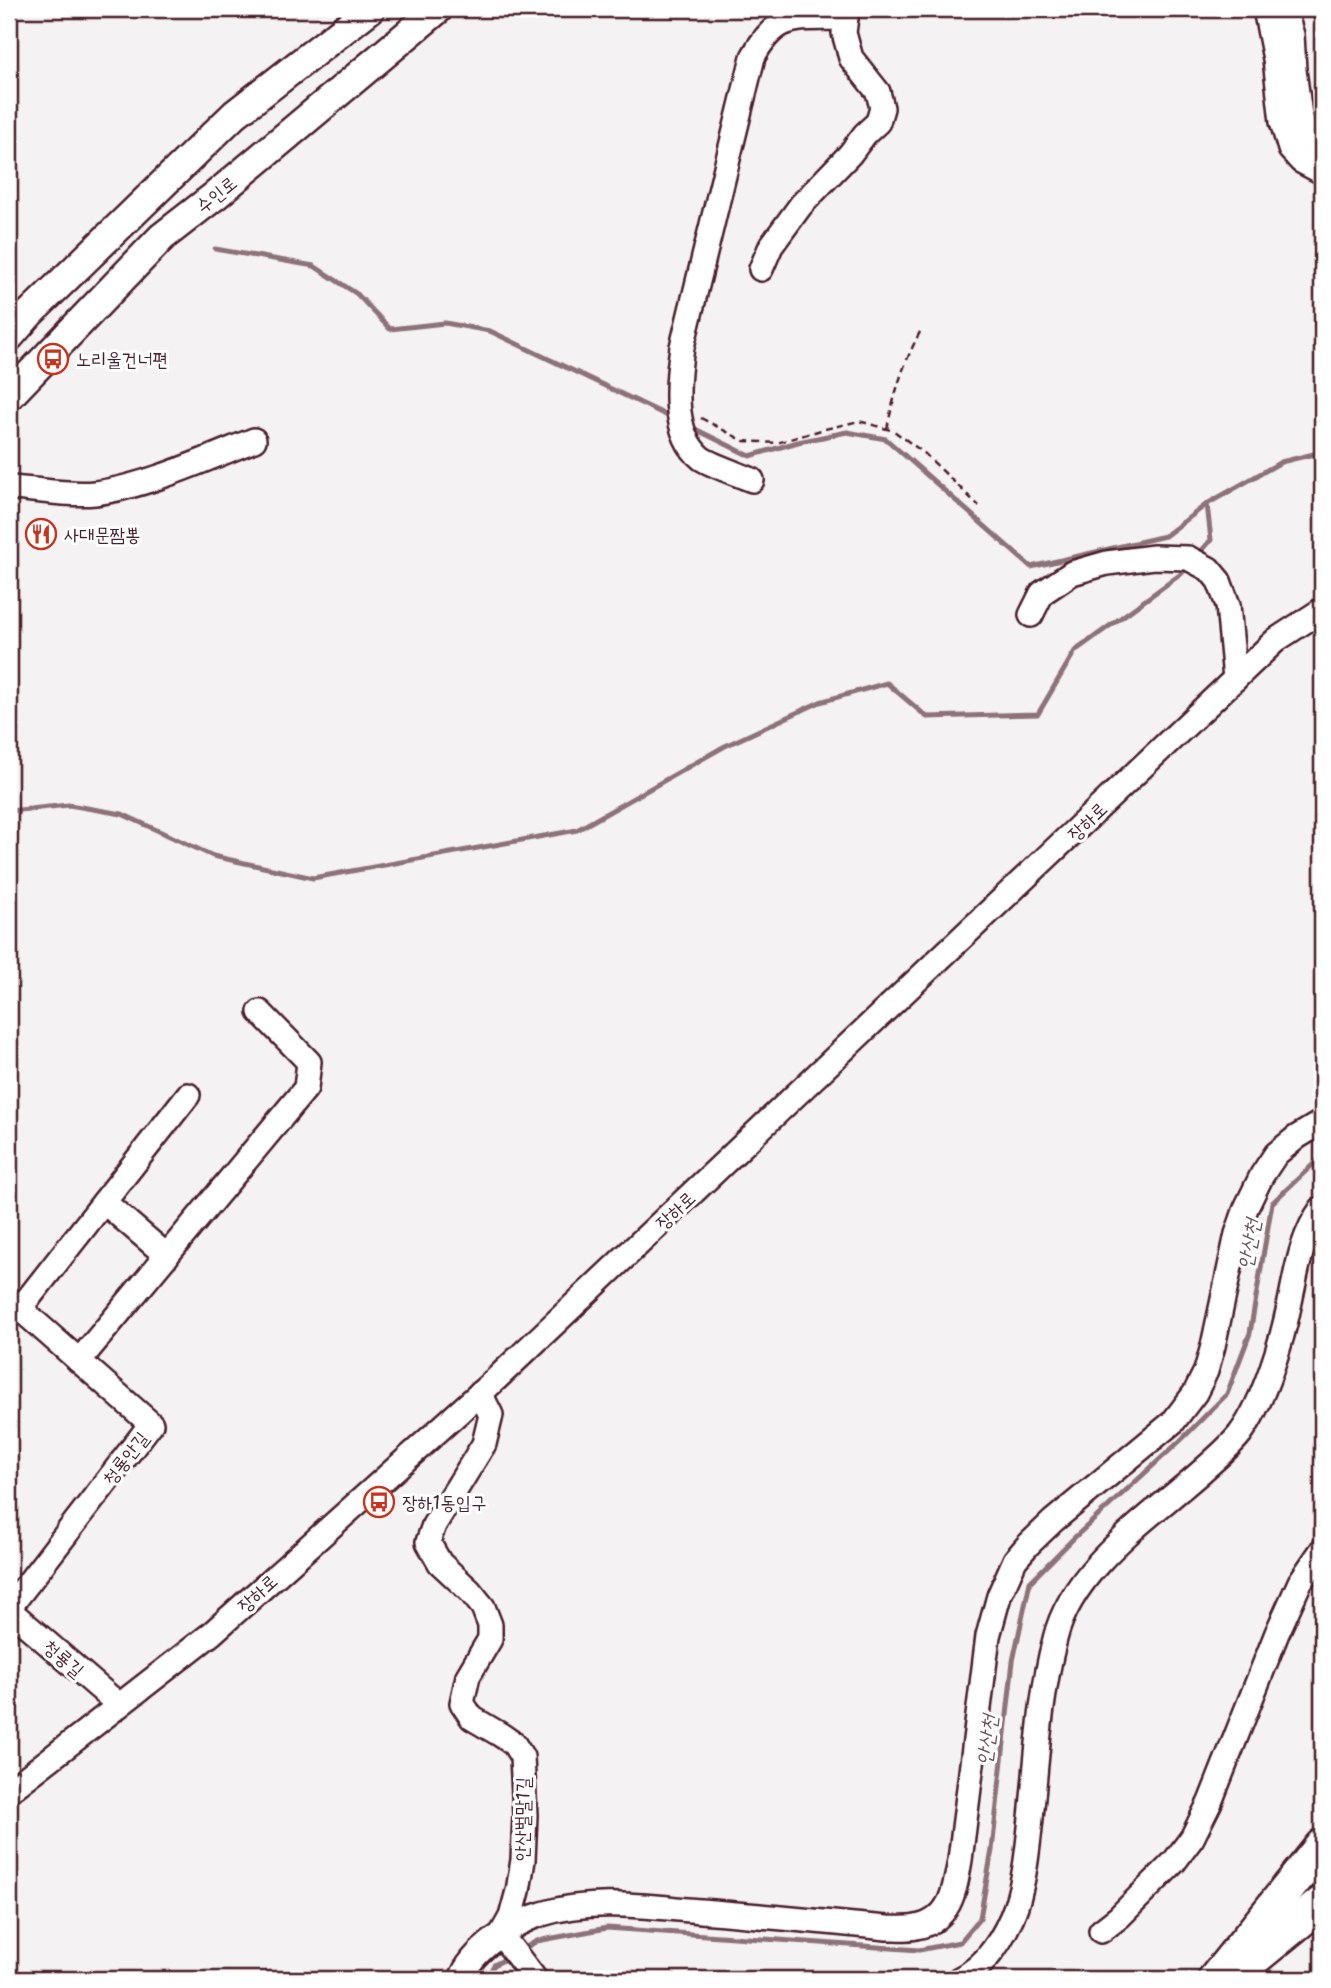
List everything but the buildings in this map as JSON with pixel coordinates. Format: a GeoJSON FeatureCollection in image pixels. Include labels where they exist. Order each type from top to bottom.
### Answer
{"type":"FeatureCollection","features":[{"type":"Feature","properties":{"kind":"highway"},"geometry":{"type":"LineString","coordinates":[[1214,1979],[1322,1846]]}},
{"type":"Feature","properties":{"kind":"highway"},"geometry":{"type":"LineString","coordinates":[[1228,1979],[1322,1903]]}},
{"type":"Feature","properties":{"kind":"main road"},"geometry":{"type":"LineString","coordinates":[[9,337],[30,313],[236,114],[370,9]]}},
{"type":"Feature","properties":{"kind":"main road","name":"수인로"},"geometry":{"type":"LineString","coordinates":[[9,396],[162,237],[438,9]]}},
{"type":"Feature","properties":{"kind":"street"},"geometry":{"type":"LineString","coordinates":[[1265,9],[1275,59],[1282,122],[1290,149],[1301,161],[1322,172]]}},
{"type":"Feature","properties":{"kind":"street"},"geometry":{"type":"LineString","coordinates":[[1284,9],[1292,34],[1300,115],[1306,134],[1317,145],[1294,155]]}},
{"type":"Feature","properties":{"kind":"street"},"geometry":{"type":"LineString","coordinates":[[752,481],[701,458],[685,436],[678,407],[677,379],[682,347],[753,57],[774,27],[786,20],[846,14],[844,33],[851,58],[878,92],[882,108],[878,122],[801,205],[771,246],[761,270]]}},
{"type":"Feature","properties":{"kind":"street"},"geometry":{"type":"LineString","coordinates":[[9,488],[66,494],[95,493],[177,470],[254,440]]}},
{"type":"Feature","properties":{"kind":"street"},"geometry":{"type":"LineString","coordinates":[[1031,615],[1042,593],[1072,573],[1107,563],[1154,557],[1196,562],[1209,569],[1219,582],[1228,605],[1235,679]]}},
{"type":"Feature","properties":{"kind":"street","name":"장하로"},"geometry":{"type":"LineString","coordinates":[[9,1791],[211,1634],[480,1393],[1276,640],[1322,610]]}},
{"type":"Feature","properties":{"kind":"street"},"geometry":{"type":"LineString","coordinates":[[79,1361],[306,1088],[309,1062],[260,1012]]}},
{"type":"Feature","properties":{"kind":"street"},"geometry":{"type":"LineString","coordinates":[[14,1304],[104,1202],[188,1095]]}},
{"type":"Feature","properties":{"kind":"street"},"geometry":{"type":"LineString","coordinates":[[461,1979],[481,1950],[540,1914],[601,1904],[887,1928],[917,1927],[932,1921],[947,1908],[954,1893],[960,1860],[988,1636],[999,1596],[1015,1560],[1053,1521],[1172,1422],[1195,1393],[1206,1371],[1213,1346],[1237,1234],[1246,1208],[1262,1174],[1276,1154],[1322,1122]]}},
{"type":"Feature","properties":{"kind":"street"},"geometry":{"type":"LineString","coordinates":[[104,1202],[167,1256]]}},
{"type":"Feature","properties":{"kind":"street"},"geometry":{"type":"LineString","coordinates":[[959,1979],[969,1975],[997,1946],[1016,1906],[1027,1858],[1048,1674],[1062,1615],[1080,1585],[1115,1546],[1191,1481],[1240,1434],[1258,1403],[1275,1362],[1298,1262],[1309,1229],[1322,1208]]}},
{"type":"Feature","properties":{"kind":"street","name":"청룡안길"},"geometry":{"type":"LineString","coordinates":[[12,1619],[151,1424],[14,1304]]}},
{"type":"Feature","properties":{"kind":"street","name":"안산벌말1길"},"geometry":{"type":"LineString","coordinates":[[480,1393],[491,1415],[484,1444],[434,1525],[428,1542],[440,1563],[483,1607],[490,1625],[490,1639],[468,1676],[463,1703],[472,1718],[514,1744],[522,1757],[525,1815],[523,1860],[518,1891],[504,1937]]}},
{"type":"Feature","properties":{"kind":"street"},"geometry":{"type":"LineString","coordinates":[[1101,1931],[1119,1917],[1174,1862],[1192,1838],[1210,1801],[1252,1691],[1294,1595],[1322,1550]]}},
{"type":"Feature","properties":{"kind":"street","name":"청룡길"},"geometry":{"type":"LineString","coordinates":[[12,1619],[119,1705]]}},
{"type":"Feature","properties":{"kind":"street"},"geometry":{"type":"LineString","coordinates":[[504,1937],[535,1979]]}},
{"type":"Feature","properties":{"kind":"path"},"geometry":{"type":"LineString","coordinates":[[887,429],[895,390],[910,350],[921,330]]}},
{"type":"Feature","properties":{"kind":"path"},"geometry":{"type":"LineString","coordinates":[[678,407],[744,441],[777,443],[859,421],[894,431],[924,453],[979,506]]}},
{"type":"Feature","properties":{"kind":"waterway"},"geometry":{"type":"LineString","coordinates":[[215,249],[314,266],[357,294],[390,329],[445,323],[490,331],[674,419]]}},
{"type":"Feature","properties":{"kind":"waterway"},"geometry":{"type":"LineString","coordinates":[[689,426],[750,456],[847,432],[886,439],[1031,567],[1165,536],[1207,504],[1281,462],[1322,452]]}},
{"type":"Feature","properties":{"kind":"waterway"},"geometry":{"type":"LineString","coordinates":[[1198,555],[1211,540],[1207,504]]}},
{"type":"Feature","properties":{"kind":"waterway"},"geometry":{"type":"LineString","coordinates":[[9,811],[69,805],[122,814],[213,856],[313,878],[577,830],[725,746],[820,702],[887,683],[927,717],[1038,714],[1075,651],[1181,574],[1189,565]]}},
{"type":"Feature","properties":{"kind":"waterway","name":"안산천"},"geometry":{"type":"LineString","coordinates":[[519,1951],[537,1941],[607,1928],[919,1950],[960,1942],[980,1918],[992,1850],[1013,1661],[1030,1582],[1227,1394],[1250,1333],[1272,1203],[1322,1156]]}},
{"type":"Feature","properties":{"kind":"waterway","name":"안산천"},"geometry":{"type":"LineString","coordinates":[[486,1979],[494,1965],[511,1956]]}},
{"type":"Feature","properties":{"kind":"place","name":"노리울건너편"},"geometry":{"type":"Point","coordinates":[53,359]}},
{"type":"Feature","properties":{"kind":"place","name":"사대문짬뽕"},"geometry":{"type":"Point","coordinates":[41,534]}},
{"type":"Feature","properties":{"kind":"place","name":"장하1동입구"},"geometry":{"type":"Point","coordinates":[379,1502]}}]}
